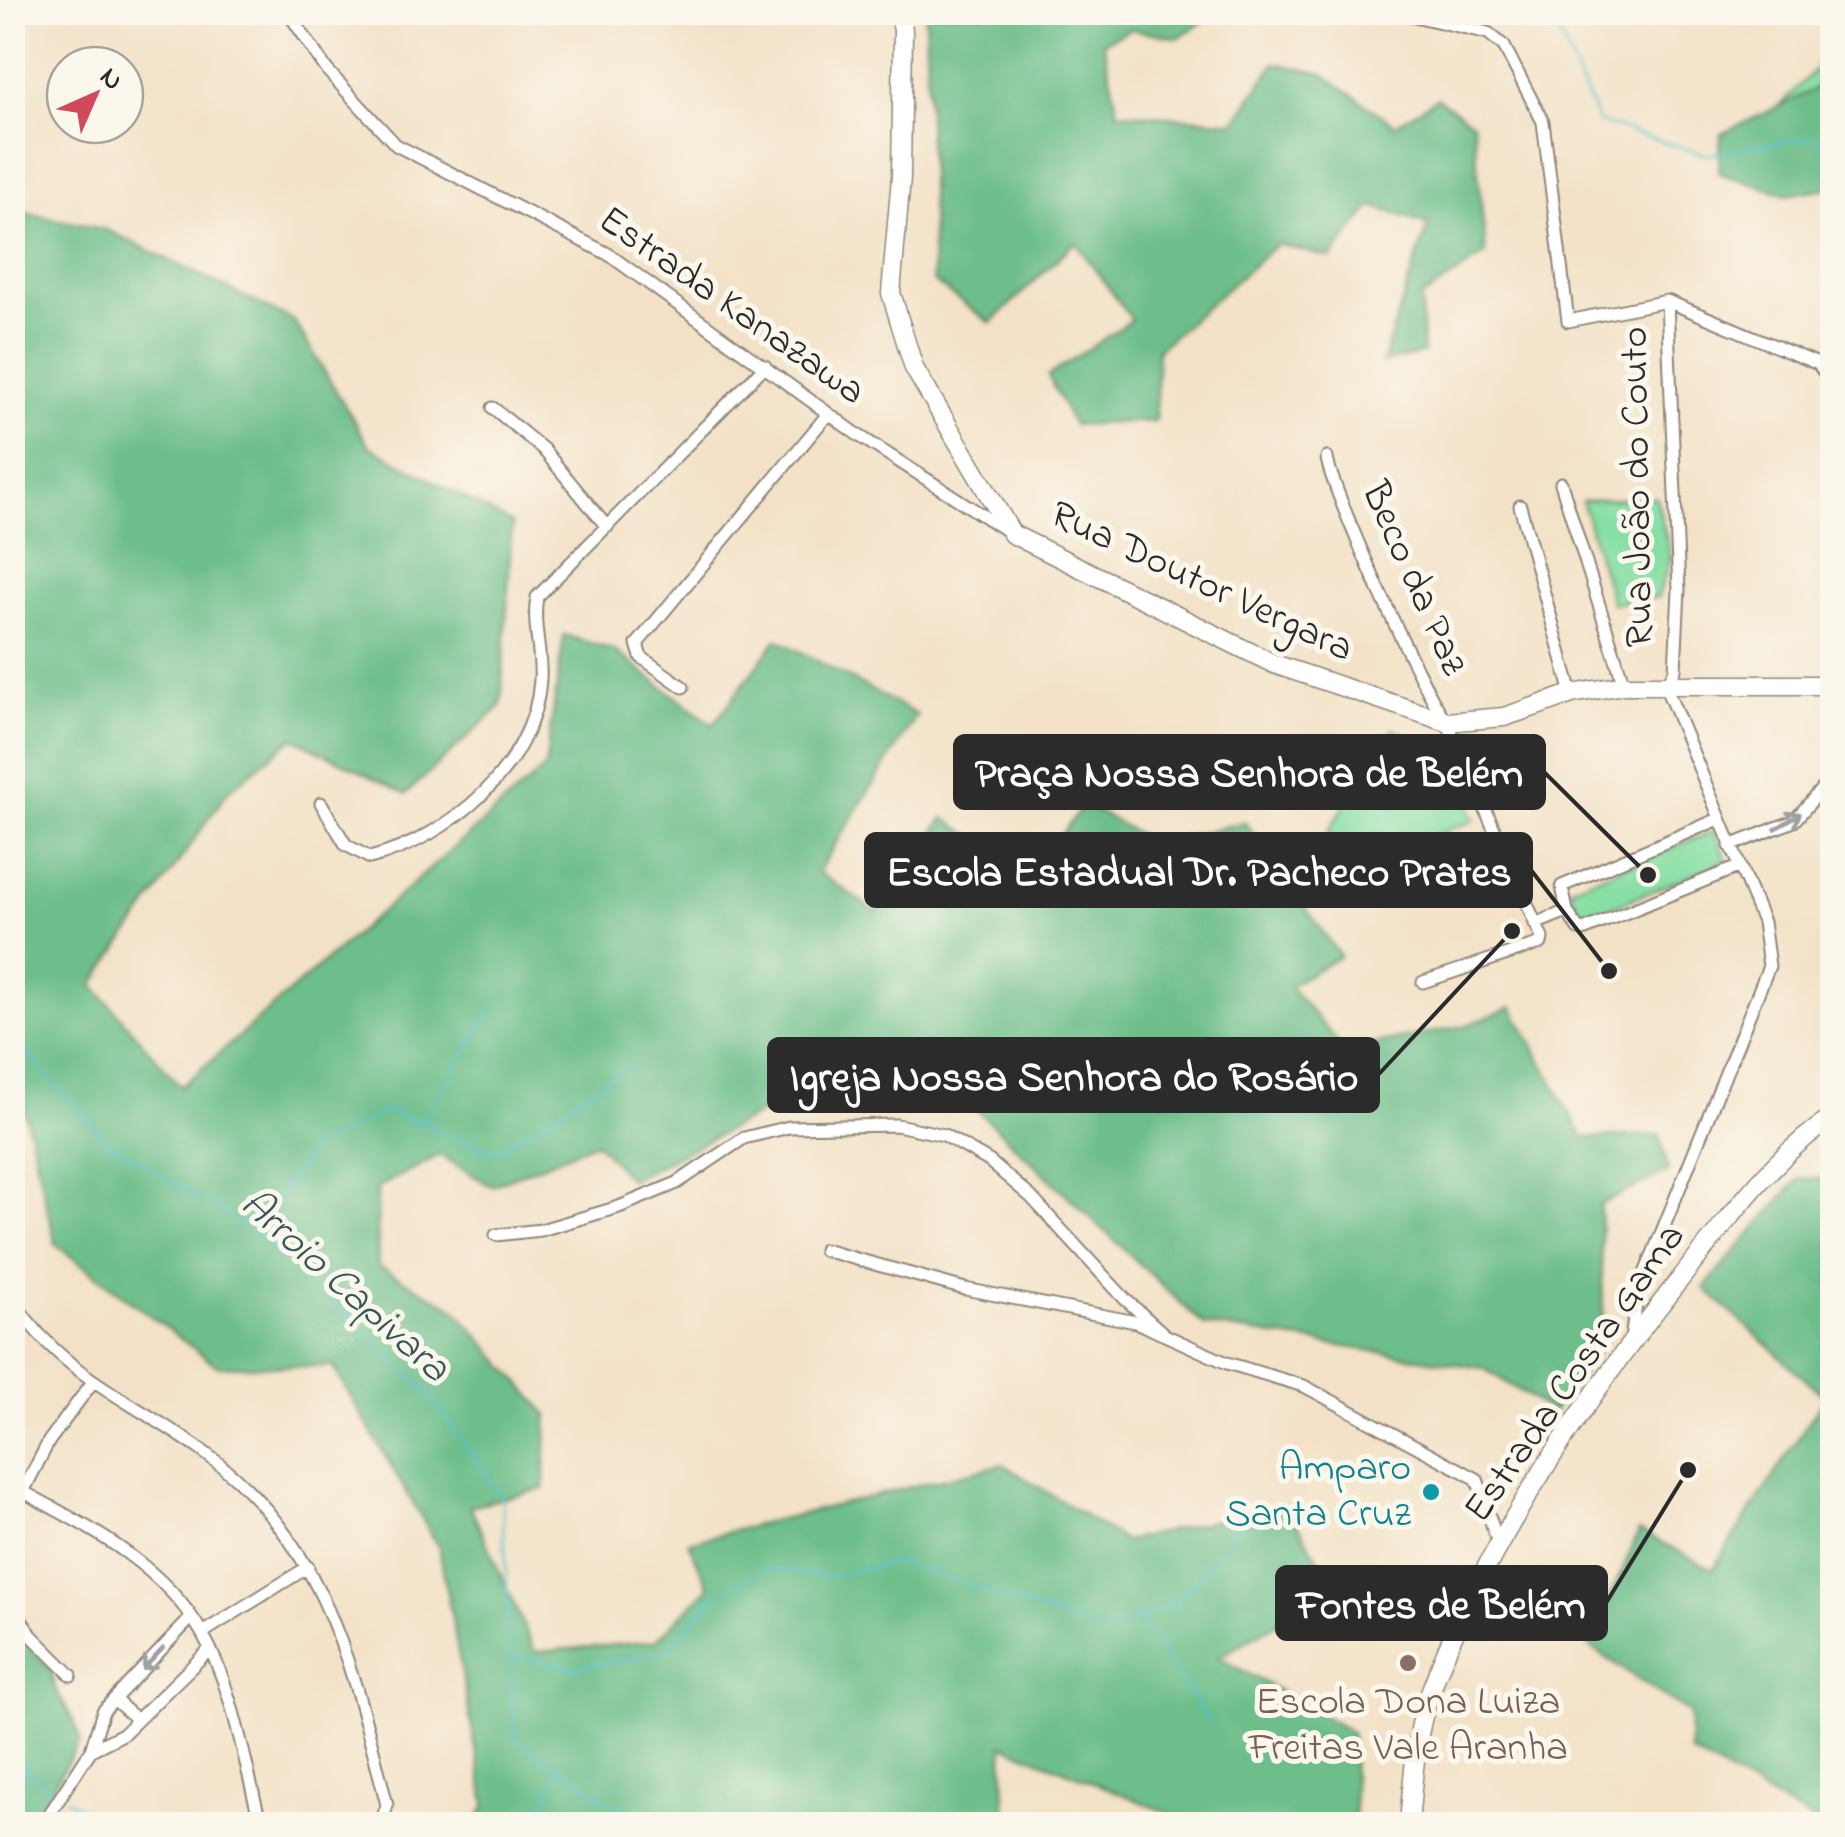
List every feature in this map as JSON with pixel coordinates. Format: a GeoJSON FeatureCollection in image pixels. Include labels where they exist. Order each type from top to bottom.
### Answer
{"type":"FeatureCollection","features":[{"type":"Feature","properties":{"kind":"main road"},"geometry":{"type":"LineString","coordinates":[[899,12],[903,30],[902,178],[891,292],[914,368],[1012,534]]}},
{"type":"Feature","properties":{"kind":"main road","name":"Rua Doutor Vergara"},"geometry":{"type":"LineString","coordinates":[[1012,534],[1274,664],[1447,722],[1504,717],[1572,694],[1624,685],[1832,685]]}},
{"type":"Feature","properties":{"kind":"main road","name":"Estrada Costa Gama"},"geometry":{"type":"LineString","coordinates":[[1409,1824],[1418,1740],[1431,1690],[1498,1544],[1630,1344],[1730,1216],[1796,1144],[1832,1118]]}},
{"type":"Feature","properties":{"kind":"street","name":"Estrada Kanazawa"},"geometry":{"type":"LineString","coordinates":[[288,12],[328,70],[396,144],[608,254],[828,414],[1012,534]]}},
{"type":"Feature","properties":{"kind":"street"},"geometry":{"type":"LineString","coordinates":[[1397,12],[1488,33],[1504,46],[1544,122],[1568,321],[1667,302],[1818,364],[1832,383]]}},
{"type":"Feature","properties":{"kind":"street","name":"Rua João do Couto"},"geometry":{"type":"LineString","coordinates":[[1630,1344],[1638,1292],[1769,966],[1763,922],[1666,688],[1675,670],[1679,590],[1667,302]]}},
{"type":"Feature","properties":{"kind":"street"},"geometry":{"type":"LineString","coordinates":[[322,804],[346,845],[370,858],[459,816],[514,757],[531,724],[541,677],[534,618],[536,597],[765,366]]}},
{"type":"Feature","properties":{"kind":"street"},"geometry":{"type":"LineString","coordinates":[[493,408],[543,449],[607,527]]}},
{"type":"Feature","properties":{"kind":"street"},"geometry":{"type":"LineString","coordinates":[[683,687],[642,657],[637,644],[828,414]]}},
{"type":"Feature","properties":{"kind":"street","name":"Beco da Paz"},"geometry":{"type":"LineString","coordinates":[[1327,458],[1427,692],[1447,722],[1535,924]]}},
{"type":"Feature","properties":{"kind":"street"},"geometry":{"type":"LineString","coordinates":[[1561,483],[1624,685]]}},
{"type":"Feature","properties":{"kind":"street"},"geometry":{"type":"LineString","coordinates":[[1520,506],[1572,694]]}},
{"type":"Feature","properties":{"kind":"street"},"geometry":{"type":"LineString","coordinates":[[1730,846],[1794,821],[1832,777]]}},
{"type":"Feature","properties":{"kind":"street"},"geometry":{"type":"LineString","coordinates":[[1719,819],[1562,886],[1567,911],[1578,930],[1584,930],[1738,867]]}},
{"type":"Feature","properties":{"kind":"street"},"geometry":{"type":"LineString","coordinates":[[1423,982],[1541,943],[1535,924],[1567,911]]}},
{"type":"Feature","properties":{"kind":"street"},"geometry":{"type":"LineString","coordinates":[[496,1236],[541,1230],[619,1207],[677,1183],[744,1138],[789,1127],[897,1125],[944,1135],[989,1160],[1031,1197],[1125,1299],[1164,1334]]}},
{"type":"Feature","properties":{"kind":"street"},"geometry":{"type":"LineString","coordinates":[[824,1250],[978,1292],[1107,1315],[1164,1334],[1227,1363],[1304,1386],[1465,1470],[1483,1488],[1498,1544]]}},
{"type":"Feature","properties":{"kind":"street"},"geometry":{"type":"LineString","coordinates":[[12,1299],[50,1346],[92,1383],[216,1460],[261,1505],[308,1567],[337,1625],[353,1670],[386,1805],[381,1824]]}},
{"type":"Feature","properties":{"kind":"street"},"geometry":{"type":"LineString","coordinates":[[12,1513],[58,1427],[92,1383]]}},
{"type":"Feature","properties":{"kind":"street"},"geometry":{"type":"LineString","coordinates":[[22,1491],[124,1550],[202,1633],[222,1682],[261,1824]]}},
{"type":"Feature","properties":{"kind":"street"},"geometry":{"type":"LineString","coordinates":[[202,1633],[308,1567]]}},
{"type":"Feature","properties":{"kind":"street"},"geometry":{"type":"LineString","coordinates":[[12,1607],[32,1636],[71,1675]]}},
{"type":"Feature","properties":{"kind":"street"},"geometry":{"type":"LineString","coordinates":[[46,1822],[91,1750],[103,1712],[191,1618]]}},
{"type":"Feature","properties":{"kind":"street"},"geometry":{"type":"LineString","coordinates":[[91,1750],[123,1734],[209,1650]]}},
{"type":"Feature","properties":{"kind":"street"},"geometry":{"type":"LineString","coordinates":[[114,1699],[137,1720]]}},
{"type":"Feature","properties":{"kind":"green space"},"geometry":{"type":"Polygon","coordinates":[[[925,13],[1216,13],[1178,38],[1131,29],[1103,42],[1118,112],[1235,122],[1275,63],[1323,74],[1395,125],[1437,98],[1473,123],[1486,254],[1421,298],[1423,353],[1382,363],[1428,224],[1372,206],[1331,258],[1277,244],[1158,349],[1155,421],[1073,425],[1048,376],[1132,320],[1075,242],[991,323],[933,281],[925,13]]]}},
{"type":"Feature","properties":{"kind":"green space"},"geometry":{"type":"Polygon","coordinates":[[[1832,52],[1832,81],[1774,112],[1832,52]]]}},
{"type":"Feature","properties":{"kind":"green space"},"geometry":{"type":"Polygon","coordinates":[[[1832,81],[1832,187],[1787,195],[1719,173],[1721,134],[1832,81]]]}},
{"type":"Feature","properties":{"kind":"green space"},"geometry":{"type":"Polygon","coordinates":[[[13,210],[107,230],[294,321],[369,446],[512,524],[501,706],[406,794],[293,738],[228,791],[93,985],[181,1087],[545,768],[564,635],[615,651],[713,725],[777,639],[917,715],[818,872],[876,912],[944,818],[1032,875],[1084,804],[1156,844],[1245,822],[1340,956],[1289,986],[1345,1050],[1465,1026],[1512,1007],[1583,1138],[1660,1135],[1668,1171],[1600,1205],[1604,1343],[1553,1412],[1483,1368],[1204,1325],[975,1108],[822,1082],[630,1180],[596,1142],[491,1186],[440,1155],[377,1188],[378,1266],[454,1308],[548,1415],[544,1489],[470,1506],[535,1652],[656,1641],[709,1587],[688,1542],[1003,1464],[1124,1541],[1285,1505],[1337,1588],[1219,1657],[1351,1732],[1355,1824],[1195,1824],[1003,1745],[1006,1824],[475,1824],[486,1805],[439,1548],[333,1366],[217,1366],[56,1245],[24,1110],[13,1103],[12,695],[20,693],[12,668],[13,210]]]}},
{"type":"Feature","properties":{"kind":"green space"},"geometry":{"type":"Polygon","coordinates":[[[1656,497],[1671,557],[1658,597],[1612,603],[1582,501],[1656,497]]]}},
{"type":"Feature","properties":{"kind":"green space"},"geometry":{"type":"Polygon","coordinates":[[[1393,728],[1449,756],[1475,820],[1342,870],[1328,832],[1393,728]]]}},
{"type":"Feature","properties":{"kind":"green space"},"geometry":{"type":"Polygon","coordinates":[[[1714,831],[1727,861],[1582,919],[1570,888],[1714,831]]]}},
{"type":"Feature","properties":{"kind":"green space"},"geometry":{"type":"Polygon","coordinates":[[[1799,1178],[1832,1179],[1832,1818],[1819,1824],[1690,1752],[1690,1714],[1589,1646],[1639,1531],[1713,1569],[1825,1397],[1704,1288],[1799,1178]]]}},
{"type":"Feature","properties":{"kind":"green space"},"geometry":{"type":"Polygon","coordinates":[[[12,1627],[51,1669],[55,1689],[80,1741],[31,1824],[13,1801],[12,1627]]]}},
{"type":"Feature","properties":{"kind":"waterway"},"geometry":{"type":"LineString","coordinates":[[1156,12],[1163,12]]}},
{"type":"Feature","properties":{"kind":"waterway"},"geometry":{"type":"LineString","coordinates":[[1535,12],[1557,29],[1598,122],[1707,155],[1797,139],[1832,139]]}},
{"type":"Feature","properties":{"kind":"waterway"},"geometry":{"type":"LineString","coordinates":[[422,1122],[492,1009]]}},
{"type":"Feature","properties":{"kind":"waterway","name":"Arroio Capivara"},"geometry":{"type":"LineString","coordinates":[[12,1036],[105,1140],[253,1230],[424,1388],[502,1496],[515,1738],[644,1824]]}},
{"type":"Feature","properties":{"kind":"waterway"},"geometry":{"type":"LineString","coordinates":[[253,1230],[312,1149],[387,1110],[495,1152],[631,1064]]}},
{"type":"Feature","properties":{"kind":"waterway"},"geometry":{"type":"LineString","coordinates":[[513,1657],[573,1668],[663,1653],[714,1598],[766,1568],[828,1577],[900,1561],[1103,1632],[1175,1604],[1243,1523]]}},
{"type":"Feature","properties":{"kind":"waterway"},"geometry":{"type":"LineString","coordinates":[[1138,1618],[1210,1722]]}},
{"type":"Feature","properties":{"kind":"waterway"},"geometry":{"type":"LineString","coordinates":[[12,1748],[30,1775],[58,1793]]}},
{"type":"Feature","properties":{"kind":"waterway"},"geometry":{"type":"LineString","coordinates":[[535,1824],[558,1771]]}},
{"type":"Feature","properties":{"kind":"waterway"},"geometry":{"type":"LineString","coordinates":[[65,1798],[105,1824]]}},
{"type":"Feature","properties":{"kind":"place","name":"Praça Nossa Senhora de Belém"},"geometry":{"type":"Point","coordinates":[1648,875]}},
{"type":"Feature","properties":{"kind":"place","name":"Igreja Nossa Senhora do Rosário"},"geometry":{"type":"Point","coordinates":[1512,931]}},
{"type":"Feature","properties":{"kind":"place","name":"Escola Estadual Dr. Pacheco Prates"},"geometry":{"type":"Point","coordinates":[1609,971]}},
{"type":"Feature","properties":{"kind":"place","name":"Fontes de Belém"},"geometry":{"type":"Point","coordinates":[1688,1470]}},
{"type":"Feature","properties":{"kind":"place","name":"Amparo Santa Cruz"},"geometry":{"type":"Point","coordinates":[1431,1492]}},
{"type":"Feature","properties":{"kind":"place","name":"Escola Dona Luiza Freitas Vale Aranha"},"geometry":{"type":"Point","coordinates":[1408,1663]}}]}
